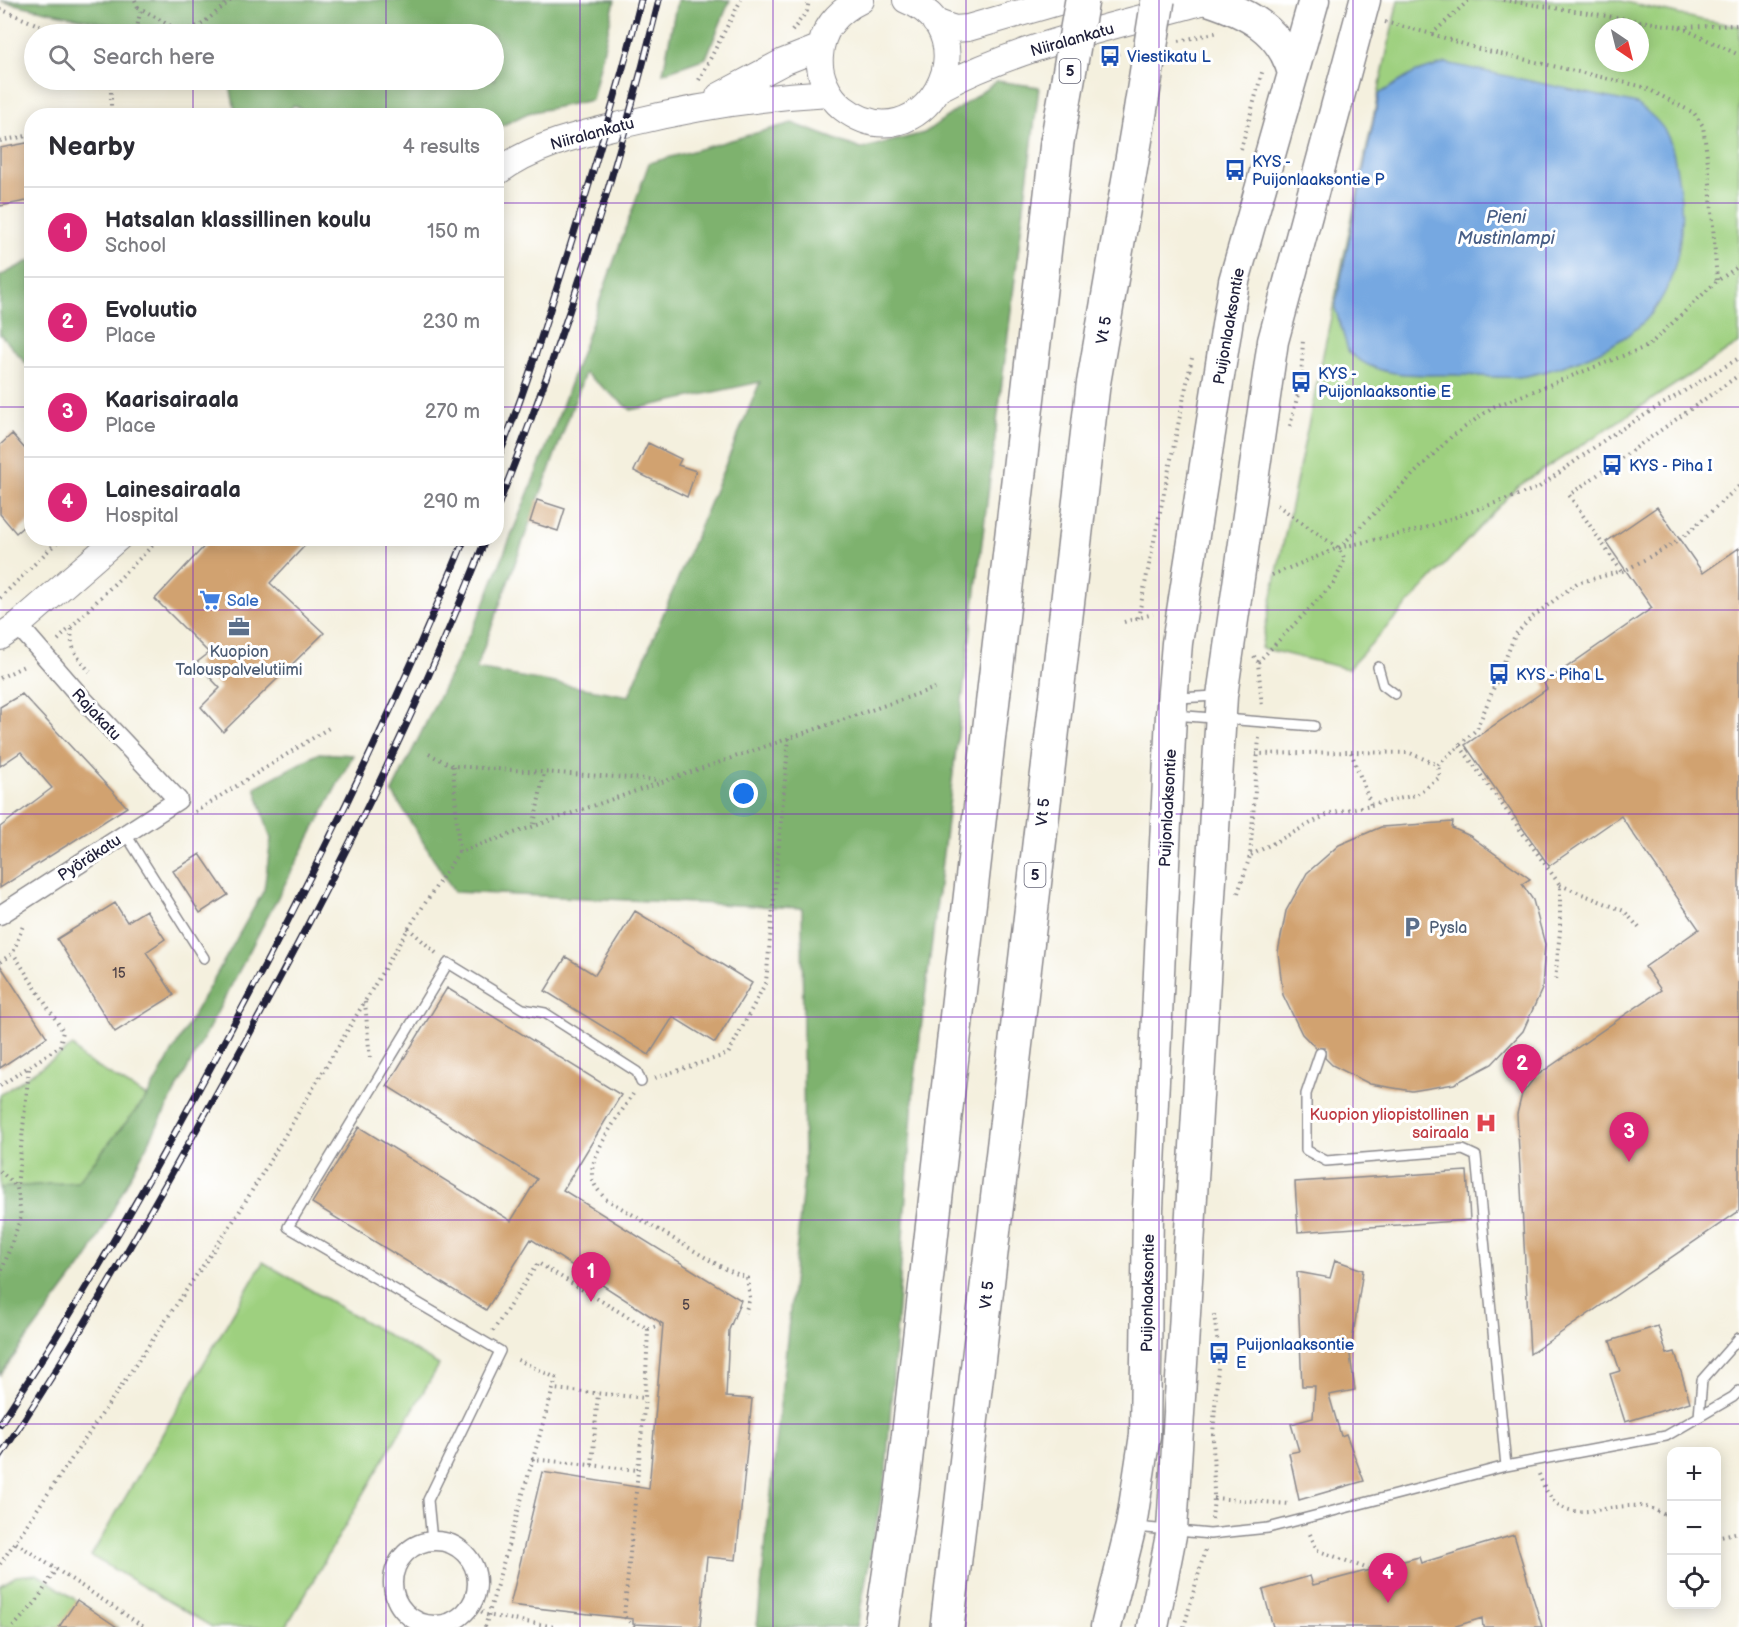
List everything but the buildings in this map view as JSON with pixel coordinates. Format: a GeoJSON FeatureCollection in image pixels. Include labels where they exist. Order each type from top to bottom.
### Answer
{"type":"FeatureCollection","features":[{"type":"Feature","properties":{"kind":"highway","name":"5"},"geometry":{"type":"LineString","coordinates":[[881,1627],[902,1491],[1057,142],[1082,0]]}},
{"type":"Feature","properties":{"kind":"highway","name":"Vt 5"},"geometry":{"type":"LineString","coordinates":[[947,1627],[1093,386],[1158,0]]}},
{"type":"Feature","properties":{"kind":"main road"},"geometry":{"type":"LineString","coordinates":[[906,0],[917,6],[935,22],[954,29],[968,28],[1065,0]]}},
{"type":"Feature","properties":{"kind":"main road"},"geometry":{"type":"LineString","coordinates":[[1208,0],[1241,12],[1264,27],[1284,51],[1293,73]]}},
{"type":"Feature","properties":{"kind":"main road","name":"Niiralankatu"},"geometry":{"type":"LineString","coordinates":[[940,88],[972,71],[1015,55],[1208,0]]}},
{"type":"Feature","properties":{"kind":"main road","name":"Puijonlaaksontie"},"geometry":{"type":"LineString","coordinates":[[1106,1627],[1131,1527],[1144,1435],[1148,1209],[1177,643],[1234,281],[1314,0]]}},
{"type":"Feature","properties":{"kind":"main road"},"geometry":{"type":"LineString","coordinates":[[853,2],[831,22],[821,47],[820,65],[829,93],[851,114],[867,121],[888,122],[909,118],[920,111],[940,88],[947,63],[946,49],[935,22]]}},
{"type":"Feature","properties":{"kind":"main road"},"geometry":{"type":"LineString","coordinates":[[1153,1627],[1172,1530],[1222,708],[1273,341],[1372,10]]}},
{"type":"Feature","properties":{"kind":"main road","name":"Niiralankatu"},"geometry":{"type":"LineString","coordinates":[[694,107],[745,84],[783,62],[821,47]]}},
{"type":"Feature","properties":{"kind":"main road","name":"Niiralankatu"},"geometry":{"type":"LineString","coordinates":[[504,168],[547,144],[694,107],[769,97],[829,93]]}},
{"type":"Feature","properties":{"kind":"main road"},"geometry":{"type":"LineString","coordinates":[[9,631],[109,546]]}},
{"type":"Feature","properties":{"kind":"street","name":"Rajakatu"},"geometry":{"type":"LineString","coordinates":[[9,631],[43,653],[178,800]]}},
{"type":"Feature","properties":{"kind":"street","name":"Pyöräkatu"},"geometry":{"type":"LineString","coordinates":[[0,915],[178,800]]}},
{"type":"Feature","properties":{"kind":"street"},"geometry":{"type":"LineString","coordinates":[[432,1540],[457,1546],[474,1566],[476,1592],[471,1604],[453,1621],[428,1626],[405,1612],[397,1600],[393,1588],[396,1568],[407,1551],[419,1544],[432,1540]]}},
{"type":"Feature","properties":{"kind":"lane"},"geometry":{"type":"LineString","coordinates":[[1378,667],[1383,685],[1395,694]]}},
{"type":"Feature","properties":{"kind":"lane"},"geometry":{"type":"LineString","coordinates":[[1172,707],[1222,708]]}},
{"type":"Feature","properties":{"kind":"lane"},"geometry":{"type":"LineString","coordinates":[[1172,707],[1222,708],[1314,726]]}},
{"type":"Feature","properties":{"kind":"lane"},"geometry":{"type":"LineString","coordinates":[[125,834],[204,958]]}},
{"type":"Feature","properties":{"kind":"lane"},"geometry":{"type":"LineString","coordinates":[[432,1540],[428,1500],[500,1351],[288,1227],[448,963],[523,1009],[545,1013],[636,1071],[641,1082]]}},
{"type":"Feature","properties":{"kind":"lane"},"geometry":{"type":"LineString","coordinates":[[1320,1053],[1306,1094],[1306,1150],[1326,1161],[1463,1150],[1476,1156],[1506,1466]]}},
{"type":"Feature","properties":{"kind":"lane"},"geometry":{"type":"LineString","coordinates":[[1699,1417],[1702,1380],[1739,1338]]}},
{"type":"Feature","properties":{"kind":"lane"},"geometry":{"type":"LineString","coordinates":[[1131,1527],[1210,1534],[1268,1528],[1506,1466],[1666,1436],[1733,1397],[1739,1390]]}},
{"type":"Feature","properties":{"kind":"path"},"geometry":{"type":"LineString","coordinates":[[135,0],[140,12],[138,24]]}},
{"type":"Feature","properties":{"kind":"path"},"geometry":{"type":"LineString","coordinates":[[202,24],[231,0]]}},
{"type":"Feature","properties":{"kind":"path"},"geometry":{"type":"LineString","coordinates":[[699,80],[741,0]]}},
{"type":"Feature","properties":{"kind":"path"},"geometry":{"type":"LineString","coordinates":[[1432,33],[1469,0]]}},
{"type":"Feature","properties":{"kind":"path"},"geometry":{"type":"LineString","coordinates":[[1503,0],[1679,27],[1739,25]]}},
{"type":"Feature","properties":{"kind":"path"},"geometry":{"type":"LineString","coordinates":[[138,7],[168,24]]}},
{"type":"Feature","properties":{"kind":"path"},"geometry":{"type":"LineString","coordinates":[[0,9],[36,24]]}},
{"type":"Feature","properties":{"kind":"path"},"geometry":{"type":"LineString","coordinates":[[1372,10],[1479,49],[1644,87],[1694,113],[1703,126],[1709,170],[1717,281]]}},
{"type":"Feature","properties":{"kind":"path"},"geometry":{"type":"LineString","coordinates":[[1679,27],[1739,55]]}},
{"type":"Feature","properties":{"kind":"path"},"geometry":{"type":"LineString","coordinates":[[1175,42],[1228,30]]}},
{"type":"Feature","properties":{"kind":"path"},"geometry":{"type":"LineString","coordinates":[[1110,56],[1132,51]]}},
{"type":"Feature","properties":{"kind":"path"},"geometry":{"type":"LineString","coordinates":[[111,90],[111,106]]}},
{"type":"Feature","properties":{"kind":"path"},"geometry":{"type":"LineString","coordinates":[[0,141],[24,136]]}},
{"type":"Feature","properties":{"kind":"path"},"geometry":{"type":"LineString","coordinates":[[1338,548],[1451,437],[1493,407],[1648,346],[1717,281],[1739,266]]}},
{"type":"Feature","properties":{"kind":"path"},"geometry":{"type":"LineString","coordinates":[[1288,436],[1301,381],[1303,335]]}},
{"type":"Feature","properties":{"kind":"path"},"geometry":{"type":"LineString","coordinates":[[1272,575],[1338,548],[1422,529],[1538,488],[1610,436],[1739,357]]}},
{"type":"Feature","properties":{"kind":"path"},"geometry":{"type":"LineString","coordinates":[[1621,571],[1569,495],[1739,375]]}},
{"type":"Feature","properties":{"kind":"path"},"geometry":{"type":"LineString","coordinates":[[1438,765],[1477,729],[1515,635],[1531,618],[1578,583],[1621,571],[1680,540],[1739,486]]}},
{"type":"Feature","properties":{"kind":"path"},"geometry":{"type":"LineString","coordinates":[[1258,662],[1334,583],[1345,559],[1338,548],[1273,502],[1271,513]]}},
{"type":"Feature","properties":{"kind":"path"},"geometry":{"type":"LineString","coordinates":[[0,598],[53,546]]}},
{"type":"Feature","properties":{"kind":"path"},"geometry":{"type":"LineString","coordinates":[[0,677],[43,653],[72,629],[152,546]]}},
{"type":"Feature","properties":{"kind":"path"},"geometry":{"type":"LineString","coordinates":[[1124,622],[1153,614]]}},
{"type":"Feature","properties":{"kind":"path"},"geometry":{"type":"LineString","coordinates":[[1253,654],[1258,662],[1261,679]]}},
{"type":"Feature","properties":{"kind":"path"},"geometry":{"type":"LineString","coordinates":[[0,1564],[238,1214],[408,929],[459,852],[935,688]]}},
{"type":"Feature","properties":{"kind":"path"},"geometry":{"type":"LineString","coordinates":[[189,816],[332,726]]}},
{"type":"Feature","properties":{"kind":"path"},"geometry":{"type":"LineString","coordinates":[[745,1313],[750,1298],[747,1278],[725,1269],[606,1199],[597,1190],[592,1176],[594,1159],[641,1082],[728,1054],[766,982],[789,737]]}},
{"type":"Feature","properties":{"kind":"path"},"geometry":{"type":"LineString","coordinates":[[1460,746],[1560,885],[1624,911],[1641,930]]}},
{"type":"Feature","properties":{"kind":"path"},"geometry":{"type":"LineString","coordinates":[[1351,752],[1371,805]]}},
{"type":"Feature","properties":{"kind":"path"},"geometry":{"type":"LineString","coordinates":[[1256,754],[1410,753],[1438,765]]}},
{"type":"Feature","properties":{"kind":"path"},"geometry":{"type":"LineString","coordinates":[[429,754],[453,766],[663,780]]}},
{"type":"Feature","properties":{"kind":"path"},"geometry":{"type":"LineString","coordinates":[[1250,856],[1330,813],[1416,795],[1440,777],[1438,765]]}},
{"type":"Feature","properties":{"kind":"path"},"geometry":{"type":"LineString","coordinates":[[453,766],[459,852]]}},
{"type":"Feature","properties":{"kind":"path"},"geometry":{"type":"LineString","coordinates":[[534,825],[544,772]]}},
{"type":"Feature","properties":{"kind":"path"},"geometry":{"type":"LineString","coordinates":[[1555,981],[1560,931],[1560,885]]}},
{"type":"Feature","properties":{"kind":"path"},"geometry":{"type":"LineString","coordinates":[[408,929],[448,963]]}},
{"type":"Feature","properties":{"kind":"path"},"geometry":{"type":"LineString","coordinates":[[0,1086],[29,1069],[60,1046],[63,1031],[13,953]]}},
{"type":"Feature","properties":{"kind":"path"},"geometry":{"type":"LineString","coordinates":[[365,1002],[373,1084]]}},
{"type":"Feature","properties":{"kind":"path"},"geometry":{"type":"LineString","coordinates":[[0,1276],[21,1217],[17,1187],[29,1069]]}},
{"type":"Feature","properties":{"kind":"path"},"geometry":{"type":"LineString","coordinates":[[0,1171],[17,1187]]}},
{"type":"Feature","properties":{"kind":"path"},"geometry":{"type":"LineString","coordinates":[[485,1342],[538,1263],[648,1329],[663,1324]]}},
{"type":"Feature","properties":{"kind":"path"},"geometry":{"type":"LineString","coordinates":[[634,1627],[624,1616],[645,1398],[648,1329]]}},
{"type":"Feature","properties":{"kind":"path"},"geometry":{"type":"LineString","coordinates":[[485,1627],[486,1615],[556,1378],[500,1351]]}},
{"type":"Feature","properties":{"kind":"path"},"geometry":{"type":"LineString","coordinates":[[553,1389],[645,1398]]}},
{"type":"Feature","properties":{"kind":"path"},"geometry":{"type":"LineString","coordinates":[[592,1465],[598,1393]]}},
{"type":"Feature","properties":{"kind":"path"},"geometry":{"type":"LineString","coordinates":[[532,1459],[638,1470]]}},
{"type":"Feature","properties":{"kind":"path"},"geometry":{"type":"LineString","coordinates":[[1539,1477],[1551,1500],[1570,1512],[1643,1506],[1667,1516]]}},
{"type":"Feature","properties":{"kind":"path"},"geometry":{"type":"LineString","coordinates":[[1304,1519],[1317,1550],[1406,1583]]}},
{"type":"Feature","properties":{"kind":"path"},"geometry":{"type":"LineString","coordinates":[[1721,1537],[1739,1532]]}},
{"type":"Feature","properties":{"kind":"path"},"geometry":{"type":"LineString","coordinates":[[16,1543],[144,1627]]}},
{"type":"Feature","properties":{"kind":"path"},"geometry":{"type":"LineString","coordinates":[[13,1627],[36,1602],[56,1569]]}},
{"type":"Feature","properties":{"kind":"path"},"geometry":{"type":"LineString","coordinates":[[471,1604],[486,1615],[555,1627]]}},
{"type":"Feature","properties":{"kind":"green space"},"geometry":{"type":"Polygon","coordinates":[[[615,0],[592,100],[528,113],[504,125],[504,108],[299,108],[294,105],[291,108],[235,108],[231,90],[504,90],[504,24],[107,24],[0,1],[615,0]]]}},
{"type":"Feature","properties":{"kind":"green space"},"geometry":{"type":"Polygon","coordinates":[[[677,0],[730,0],[706,58],[663,73],[677,0]]]}},
{"type":"Feature","properties":{"kind":"green space"},"geometry":{"type":"Polygon","coordinates":[[[1398,0],[1617,0],[1702,20],[1739,26],[1739,343],[1517,487],[1348,669],[1261,648],[1398,0]]]}},
{"type":"Feature","properties":{"kind":"green space"},"geometry":{"type":"Polygon","coordinates":[[[997,81],[1039,87],[914,1085],[886,1473],[857,1627],[757,1627],[804,1176],[802,908],[454,892],[392,792],[482,609],[556,423],[649,163],[792,123],[861,149],[924,133],[997,81]],[[585,373],[476,669],[629,696],[760,382],[631,410],[585,373]]]}},
{"type":"Feature","properties":{"kind":"green space"},"geometry":{"type":"Polygon","coordinates":[[[24,264],[24,361],[0,334],[0,276],[24,264]]]}},
{"type":"Feature","properties":{"kind":"green space"},"geometry":{"type":"Polygon","coordinates":[[[319,753],[353,755],[88,1257],[0,1375],[0,1188],[77,1182],[147,1097],[264,890],[271,839],[255,787],[319,753]]]}},
{"type":"Feature","properties":{"kind":"green space"},"geometry":{"type":"Polygon","coordinates":[[[73,1046],[82,1058],[147,1097],[77,1182],[0,1188],[0,1095],[73,1046]]]}},
{"type":"Feature","properties":{"kind":"green space"},"geometry":{"type":"Polygon","coordinates":[[[263,1262],[439,1365],[286,1627],[212,1627],[91,1556],[263,1262]]]}},
{"type":"Feature","properties":{"kind":"green space"},"geometry":{"type":"Polygon","coordinates":[[[37,1574],[117,1627],[0,1627],[0,1586],[16,1576],[37,1574]]]}},
{"type":"Feature","properties":{"kind":"water","name":"Pieni Mustinlampi"},"geometry":{"type":"Polygon","coordinates":[[[1446,63],[1637,104],[1664,129],[1672,147],[1681,200],[1681,234],[1674,269],[1661,300],[1651,314],[1640,326],[1611,346],[1559,367],[1518,377],[1393,373],[1370,366],[1349,353],[1335,308],[1379,94],[1414,73],[1446,63]]]}},
{"type":"Feature","properties":{"kind":"railway"},"geometry":{"type":"LineString","coordinates":[[504,443],[525,387],[566,259],[641,0]]}},
{"type":"Feature","properties":{"kind":"railway"},"geometry":{"type":"LineString","coordinates":[[504,490],[587,258],[625,130],[659,0]]}},
{"type":"Feature","properties":{"kind":"railway"},"geometry":{"type":"LineString","coordinates":[[0,1424],[62,1328],[120,1230],[177,1130],[263,969],[354,787],[411,664],[462,546]]}},
{"type":"Feature","properties":{"kind":"railway"},"geometry":{"type":"LineString","coordinates":[[0,1456],[108,1284],[285,968],[392,756],[483,546]]}},
{"type":"Feature","properties":{"kind":"place","name":"Viestikatu L"},"geometry":{"type":"Point","coordinates":[1110,56]}},
{"type":"Feature","properties":{"kind":"place","name":"KYS - Puijonlaaksontie P"},"geometry":{"type":"Point","coordinates":[1235,170]}},
{"type":"Feature","properties":{"kind":"place","name":"KYS - Puijonlaaksontie E"},"geometry":{"type":"Point","coordinates":[1301,382]}},
{"type":"Feature","properties":{"kind":"place","name":"KYS - Piha I"},"geometry":{"type":"Point","coordinates":[1612,465]}},
{"type":"Feature","properties":{"kind":"place","name":"Sale"},"geometry":{"type":"Point","coordinates":[210,600]}},
{"type":"Feature","properties":{"kind":"place","name":"Kuopion Talouspalvelutiimi"},"geometry":{"type":"Point","coordinates":[239,627]}},
{"type":"Feature","properties":{"kind":"place","name":"KYS - Piha L"},"geometry":{"type":"Point","coordinates":[1499,674]}},
{"type":"Feature","properties":{"kind":"place","name":"Pysla"},"geometry":{"type":"Point","coordinates":[1412,927]}},
{"type":"Feature","properties":{"kind":"place","name":"Evoluutio"},"geometry":{"type":"Point","coordinates":[1522,1094]}},
{"type":"Feature","properties":{"kind":"place","name":"Kuopion yliopistollinen sairaala"},"geometry":{"type":"Point","coordinates":[1486,1123]}},
{"type":"Feature","properties":{"kind":"place","name":"Kaarisairaala"},"geometry":{"type":"Point","coordinates":[1629,1162]}},
{"type":"Feature","properties":{"kind":"place","name":"Hatsalan klassillinen koulu"},"geometry":{"type":"Point","coordinates":[591,1302]}},
{"type":"Feature","properties":{"kind":"place","name":"Puijonlaaksontie E"},"geometry":{"type":"Point","coordinates":[1219,1353]}},
{"type":"Feature","properties":{"kind":"place","name":"Lainesairaala"},"geometry":{"type":"Point","coordinates":[1388,1603]}}]}
